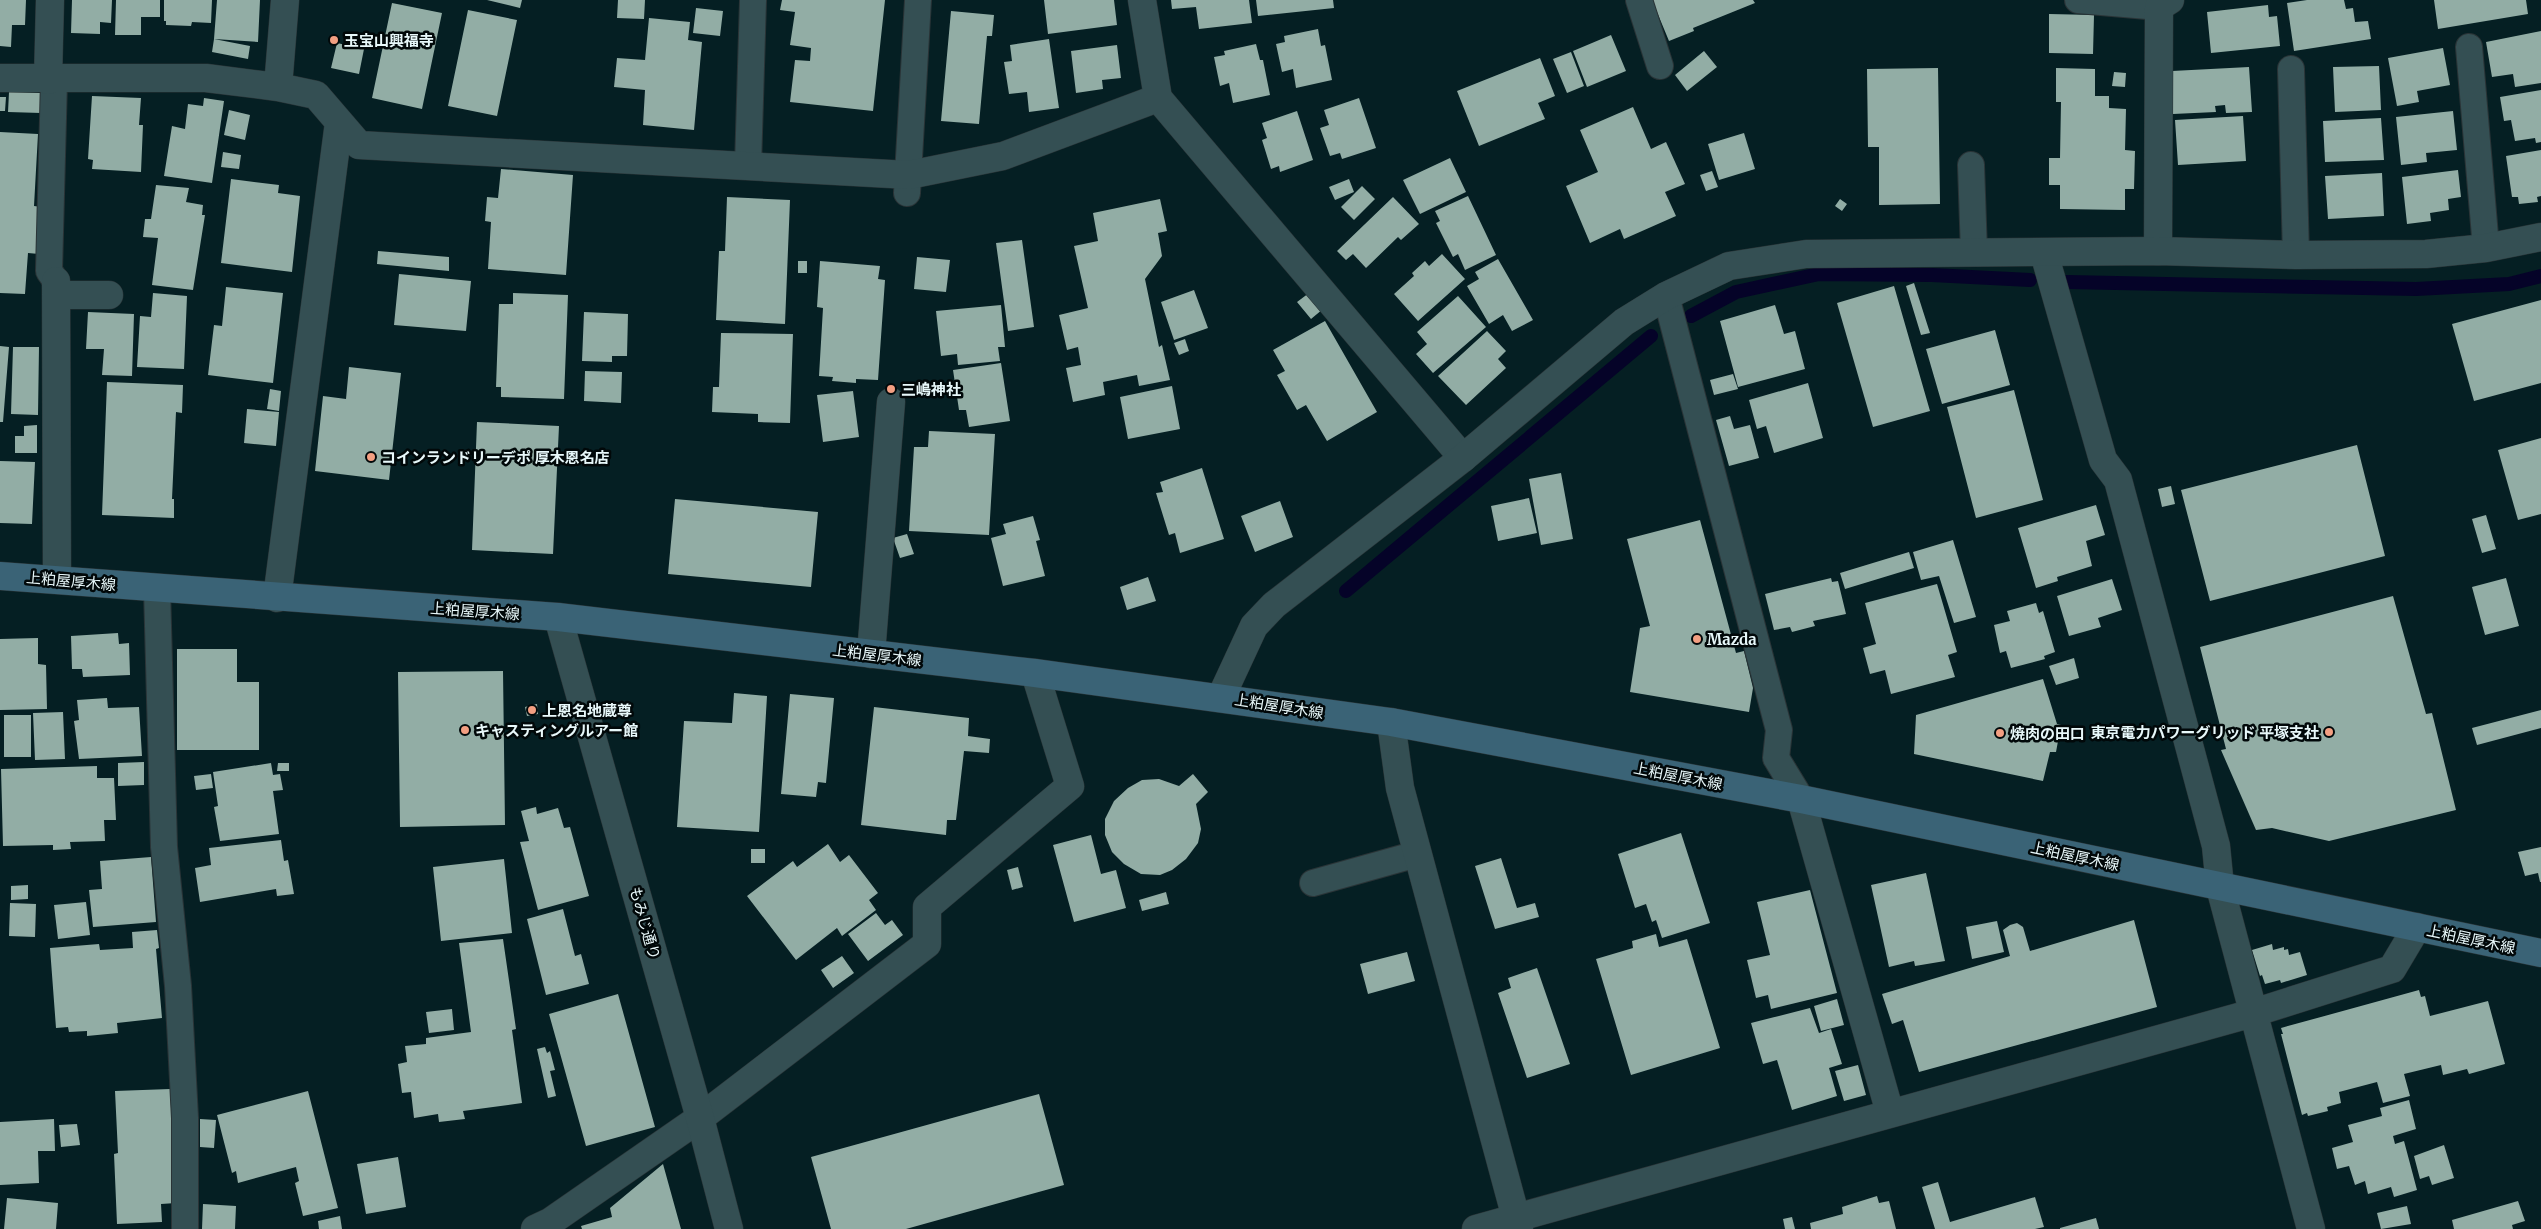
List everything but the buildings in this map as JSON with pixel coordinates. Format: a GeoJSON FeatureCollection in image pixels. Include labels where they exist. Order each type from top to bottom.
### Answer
{"type":"FeatureCollection","features":[{"type":"Feature","properties":{"kind":"main road","name":"上粕屋厚木線"},"geometry":{"type":"LineString","coordinates":[[0,576],[57,579],[277,598],[558,617],[1035,673],[1221,697],[1391,722],[1800,799],[2541,953]]}},
{"type":"Feature","properties":{"kind":"street"},"geometry":{"type":"LineString","coordinates":[[50,0],[51,80]]}},
{"type":"Feature","properties":{"kind":"street"},"geometry":{"type":"LineString","coordinates":[[278,87],[284,0]]}},
{"type":"Feature","properties":{"kind":"street"},"geometry":{"type":"LineString","coordinates":[[1142,0],[1158,98],[1463,458]]}},
{"type":"Feature","properties":{"kind":"street"},"geometry":{"type":"LineString","coordinates":[[2158,251],[2165,3]]}},
{"type":"Feature","properties":{"kind":"street"},"geometry":{"type":"LineString","coordinates":[[0,78],[51,80],[206,78],[278,87],[316,95],[359,145],[748,166],[908,184],[1003,156],[1158,98]]}},
{"type":"Feature","properties":{"kind":"street"},"geometry":{"type":"LineString","coordinates":[[277,598],[339,122]]}},
{"type":"Feature","properties":{"kind":"street"},"geometry":{"type":"LineString","coordinates":[[1221,697],[1254,626],[1274,605],[1463,458],[1624,322],[1666,296],[1729,266],[1806,254],[2158,251],[2426,254],[2486,248],[2541,237]]}},
{"type":"Feature","properties":{"kind":"street"},"geometry":{"type":"LineString","coordinates":[[2044,253],[2103,460],[2118,480],[2216,846],[2220,887],[2310,1229]]}},
{"type":"Feature","properties":{"kind":"street"},"geometry":{"type":"LineString","coordinates":[[57,579],[56,288],[109,295]]}},
{"type":"Feature","properties":{"kind":"street"},"geometry":{"type":"LineString","coordinates":[[871,654],[891,402]]}},
{"type":"Feature","properties":{"kind":"street","name":"もみじ通り"},"geometry":{"type":"LineString","coordinates":[[558,617],[700,1118],[729,1229]]}},
{"type":"Feature","properties":{"kind":"street"},"geometry":{"type":"LineString","coordinates":[[535,1229],[550,1222],[700,1118],[927,944],[927,907],[1070,786],[1035,673]]}},
{"type":"Feature","properties":{"kind":"street"},"geometry":{"type":"LineString","coordinates":[[1391,722],[1400,788],[1517,1223]]}},
{"type":"Feature","properties":{"kind":"street"},"geometry":{"type":"LineString","coordinates":[[1800,799],[1890,1114]]}},
{"type":"Feature","properties":{"kind":"street"},"geometry":{"type":"LineString","coordinates":[[1476,1229],[1517,1223],[1890,1114],[2253,1013],[2392,970],[2417,927]]}},
{"type":"Feature","properties":{"kind":"lane"},"geometry":{"type":"LineString","coordinates":[[748,166],[753,0]]}},
{"type":"Feature","properties":{"kind":"lane"},"geometry":{"type":"LineString","coordinates":[[908,184],[918,0]]}},
{"type":"Feature","properties":{"kind":"lane"},"geometry":{"type":"LineString","coordinates":[[1639,0],[1660,66]]}},
{"type":"Feature","properties":{"kind":"lane"},"geometry":{"type":"LineString","coordinates":[[2078,0],[2165,3]]}},
{"type":"Feature","properties":{"kind":"lane"},"geometry":{"type":"LineString","coordinates":[[2469,47],[2486,248]]}},
{"type":"Feature","properties":{"kind":"lane"},"geometry":{"type":"LineString","coordinates":[[2291,69],[2296,254]]}},
{"type":"Feature","properties":{"kind":"lane"},"geometry":{"type":"LineString","coordinates":[[51,80],[50,271],[56,288]]}},
{"type":"Feature","properties":{"kind":"lane"},"geometry":{"type":"LineString","coordinates":[[1970,165],[1974,254]]}},
{"type":"Feature","properties":{"kind":"lane"},"geometry":{"type":"LineString","coordinates":[[1666,296],[1778,730],[1776,758],[1800,799]]}},
{"type":"Feature","properties":{"kind":"lane"},"geometry":{"type":"LineString","coordinates":[[157,589],[164,848],[178,986],[185,1118],[185,1229]]}},
{"type":"Feature","properties":{"kind":"lane"},"geometry":{"type":"LineString","coordinates":[[1313,883],[1417,854]]}},
{"type":"Feature","properties":{"kind":"waterway"},"geometry":{"type":"LineString","coordinates":[[1691,316],[1736,292],[1819,274],[1932,275],[2030,280]]}},
{"type":"Feature","properties":{"kind":"waterway"},"geometry":{"type":"LineString","coordinates":[[2067,282],[2416,289],[2509,284],[2541,276]]}},
{"type":"Feature","properties":{"kind":"waterway"},"geometry":{"type":"LineString","coordinates":[[1346,591],[1651,336]]}},
{"type":"Feature","properties":{"kind":"place","name":"玉宝山興福寺"},"geometry":{"type":"Point","coordinates":[334,40]}},
{"type":"Feature","properties":{"kind":"place","name":"三嶋神社"},"geometry":{"type":"Point","coordinates":[891,389]}},
{"type":"Feature","properties":{"kind":"place","name":"コインランドリーデポ 厚木恩名店"},"geometry":{"type":"Point","coordinates":[371,457]}},
{"type":"Feature","properties":{"kind":"place","name":"Mazda"},"geometry":{"type":"Point","coordinates":[1697,639]}},
{"type":"Feature","properties":{"kind":"place","name":"上恩名地蔵尊"},"geometry":{"type":"Point","coordinates":[532,710]}},
{"type":"Feature","properties":{"kind":"place","name":"キャスティングルアー館"},"geometry":{"type":"Point","coordinates":[465,730]}},
{"type":"Feature","properties":{"kind":"place","name":"東京電力パワーグリッド 平塚支社"},"geometry":{"type":"Point","coordinates":[2329,732]}},
{"type":"Feature","properties":{"kind":"place","name":"焼肉の田口"},"geometry":{"type":"Point","coordinates":[2000,733]}}]}
